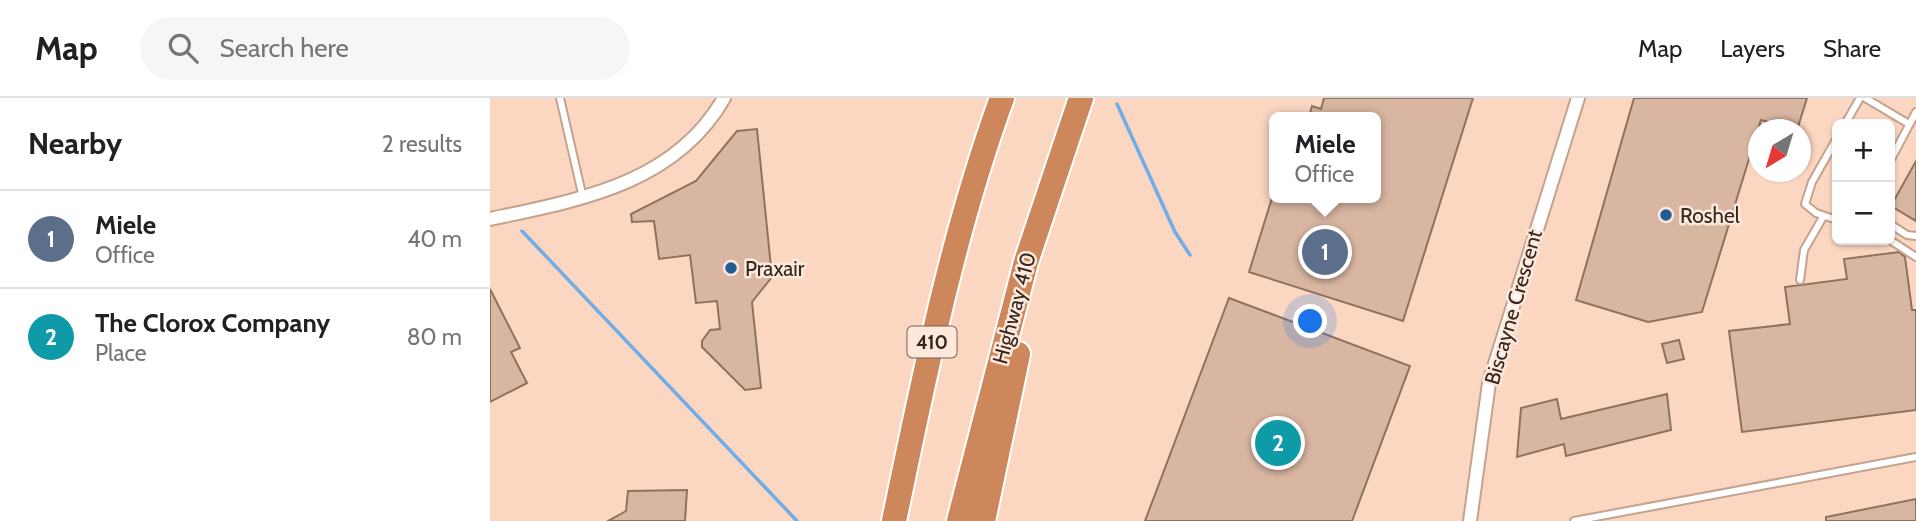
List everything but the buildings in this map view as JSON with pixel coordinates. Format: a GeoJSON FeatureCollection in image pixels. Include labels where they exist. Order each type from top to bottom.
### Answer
{"type":"FeatureCollection","features":[{"type":"Feature","properties":{"kind":"highway","name":"410"},"geometry":{"type":"LineString","coordinates":[[894,521],[933,333],[977,165],[1002,98]]}},
{"type":"Feature","properties":{"kind":"highway","name":"Highway 410"},"geometry":{"type":"LineString","coordinates":[[959,521],[1026,262],[1081,98]]}},
{"type":"Feature","properties":{"kind":"highway"},"geometry":{"type":"LineString","coordinates":[[982,521],[1029,299],[1026,262]]}},
{"type":"Feature","properties":{"kind":"street"},"geometry":{"type":"LineString","coordinates":[[490,219],[583,200],[635,180],[667,162],[692,141],[724,98]]}},
{"type":"Feature","properties":{"kind":"street","name":"Biscayne Crescent"},"geometry":{"type":"LineString","coordinates":[[1470,521],[1489,383],[1578,98]]}},
{"type":"Feature","properties":{"kind":"lane"},"geometry":{"type":"LineString","coordinates":[[560,98],[583,200]]}},
{"type":"Feature","properties":{"kind":"lane"},"geometry":{"type":"LineString","coordinates":[[1848,119],[1862,98],[1909,124]]}},
{"type":"Feature","properties":{"kind":"lane"},"geometry":{"type":"LineString","coordinates":[[1895,151],[1916,112]]}},
{"type":"Feature","properties":{"kind":"lane"},"geometry":{"type":"LineString","coordinates":[[1832,147],[1812,182],[1805,204],[1823,217],[1832,219]]}},
{"type":"Feature","properties":{"kind":"lane"},"geometry":{"type":"LineString","coordinates":[[1800,280],[1804,250],[1823,217]]}},
{"type":"Feature","properties":{"kind":"lane"},"geometry":{"type":"LineString","coordinates":[[1895,227],[1907,235],[1916,236]]}},
{"type":"Feature","properties":{"kind":"lane"},"geometry":{"type":"LineString","coordinates":[[1895,243],[1916,257]]}},
{"type":"Feature","properties":{"kind":"lane"},"geometry":{"type":"LineString","coordinates":[[1574,521],[1916,457]]}},
{"type":"Feature","properties":{"kind":"waterway"},"geometry":{"type":"LineString","coordinates":[[1117,104],[1175,232],[1190,255]]}},
{"type":"Feature","properties":{"kind":"waterway"},"geometry":{"type":"LineString","coordinates":[[522,231],[797,521]]}},
{"type":"Feature","properties":{"kind":"place","name":"Roshel"},"geometry":{"type":"Point","coordinates":[1666,215]}},
{"type":"Feature","properties":{"kind":"place","name":"Miele"},"geometry":{"type":"Point","coordinates":[1325,252]}},
{"type":"Feature","properties":{"kind":"place","name":"Praxair"},"geometry":{"type":"Point","coordinates":[731,268]}},
{"type":"Feature","properties":{"kind":"place","name":"The Clorox Company"},"geometry":{"type":"Point","coordinates":[1278,443]}}]}
